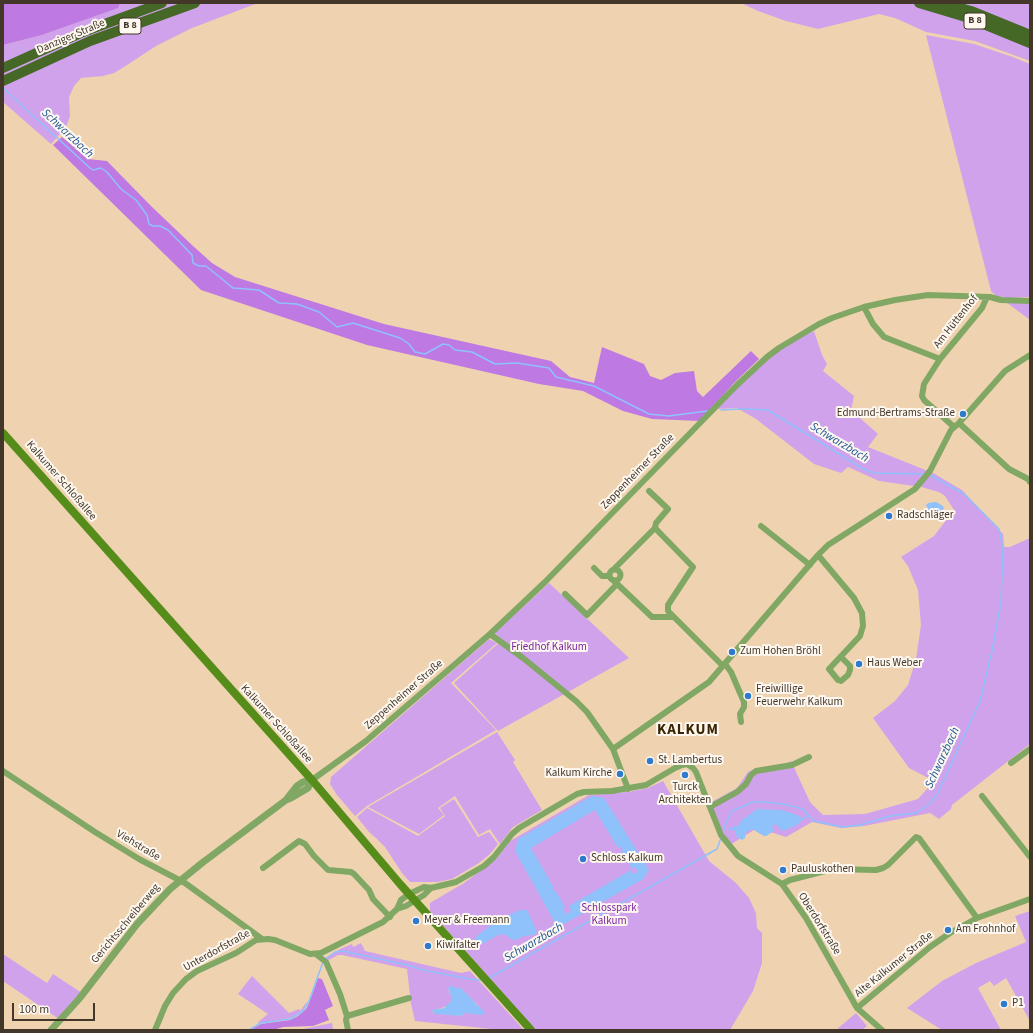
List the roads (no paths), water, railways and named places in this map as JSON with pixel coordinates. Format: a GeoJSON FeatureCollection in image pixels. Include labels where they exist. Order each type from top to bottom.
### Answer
{"type":"FeatureCollection","features":[{"type":"Feature","properties":{"kind":"highway","name":"Danziger Straße"},"geometry":{"type":"LineString","coordinates":[[3,68],[61,41],[162,3]]}},
{"type":"Feature","properties":{"kind":"highway","name":"Danziger Straße"},"geometry":{"type":"LineString","coordinates":[[3,81],[66,52],[156,16],[195,3]]}},
{"type":"Feature","properties":{"kind":"highway","name":"B 8"},"geometry":{"type":"LineString","coordinates":[[918,3],[969,18],[1030,43]]}},
{"type":"Feature","properties":{"kind":"highway","name":"B 8"},"geometry":{"type":"LineString","coordinates":[[943,3],[1030,34]]}},
{"type":"Feature","properties":{"kind":"main road","name":"Kalkumer Schloßallee"},"geometry":{"type":"LineString","coordinates":[[3,433],[312,780],[412,897],[531,1030]]}},
{"type":"Feature","properties":{"kind":"street","name":"Zeppenheimer Straße"},"geometry":{"type":"LineString","coordinates":[[312,780],[366,741],[490,634],[544,582],[752,370],[779,348],[819,324],[864,307],[895,300],[928,295],[987,297],[1001,300],[1030,301]]}},
{"type":"Feature","properties":{"kind":"street","name":"Am Hüttenhof"},"geometry":{"type":"LineString","coordinates":[[956,425],[924,400],[922,396],[924,384],[940,359],[982,308],[987,297]]}},
{"type":"Feature","properties":{"kind":"street","name":"Am Hüttenhof"},"geometry":{"type":"LineString","coordinates":[[864,307],[873,324],[884,337],[940,359]]}},
{"type":"Feature","properties":{"kind":"street"},"geometry":{"type":"LineString","coordinates":[[613,749],[709,682],[828,545],[842,534],[914,489],[930,471],[941,448],[956,425],[1005,371],[1030,355]]}},
{"type":"Feature","properties":{"kind":"street"},"geometry":{"type":"LineString","coordinates":[[956,425],[1009,469],[1028,479],[1030,482]]}},
{"type":"Feature","properties":{"kind":"street"},"geometry":{"type":"LineString","coordinates":[[613,580],[610,571],[614,569],[655,528],[656,523],[668,509],[649,491]]}},
{"type":"Feature","properties":{"kind":"street"},"geometry":{"type":"LineString","coordinates":[[761,526],[810,565]]}},
{"type":"Feature","properties":{"kind":"street"},"geometry":{"type":"LineString","coordinates":[[655,528],[693,568],[668,605],[668,611],[731,672],[744,702],[744,708],[740,714],[742,722]]}},
{"type":"Feature","properties":{"kind":"street"},"geometry":{"type":"LineString","coordinates":[[818,555],[854,598],[862,613],[863,626],[860,636],[841,657]]}},
{"type":"Feature","properties":{"kind":"street"},"geometry":{"type":"LineString","coordinates":[[594,568],[602,576],[613,580],[652,617],[673,617]]}},
{"type":"Feature","properties":{"kind":"street"},"geometry":{"type":"LineString","coordinates":[[565,594],[587,615],[613,580],[617,580],[620,576],[619,572],[614,569]]}},
{"type":"Feature","properties":{"kind":"street"},"geometry":{"type":"LineString","coordinates":[[490,634],[523,658],[576,701],[587,712],[613,749],[628,789]]}},
{"type":"Feature","properties":{"kind":"street"},"geometry":{"type":"LineString","coordinates":[[1011,763],[1030,748]]}},
{"type":"Feature","properties":{"kind":"street"},"geometry":{"type":"LineString","coordinates":[[710,807],[738,792],[756,771],[792,765],[809,757]]}},
{"type":"Feature","properties":{"kind":"street","name":"Oberdorfstraße"},"geometry":{"type":"LineString","coordinates":[[412,897],[424,887],[431,888],[456,882],[484,866],[494,857],[512,834],[519,828],[577,794],[590,791],[612,791],[646,786],[675,768],[687,764],[696,772],[721,836],[738,856],[782,884],[806,918],[857,1008],[882,1030]]}},
{"type":"Feature","properties":{"kind":"street","name":"Viehstraße"},"geometry":{"type":"LineString","coordinates":[[3,771],[139,859],[180,880],[262,939]]}},
{"type":"Feature","properties":{"kind":"street","name":"Gerichtsschreiberweg"},"geometry":{"type":"LineString","coordinates":[[52,1030],[79,999],[143,917],[164,894],[180,880],[286,800],[297,786],[303,782],[312,780]]}},
{"type":"Feature","properties":{"kind":"street"},"geometry":{"type":"LineString","coordinates":[[982,796],[1030,857]]}},
{"type":"Feature","properties":{"kind":"street"},"geometry":{"type":"LineString","coordinates":[[782,884],[790,880],[833,869],[876,870],[882,868],[888,865],[916,837],[919,838],[977,918]]}},
{"type":"Feature","properties":{"kind":"street"},"geometry":{"type":"LineString","coordinates":[[263,868],[299,841],[305,844],[314,856],[328,870],[351,872],[354,874],[369,890],[373,899],[390,917]]}},
{"type":"Feature","properties":{"kind":"street"},"geometry":{"type":"LineString","coordinates":[[348,1030],[346,1020],[347,1016],[340,994],[324,961],[317,954],[383,922],[397,909],[401,900],[412,897]]}},
{"type":"Feature","properties":{"kind":"street","name":"Alte Kalkumer Straße"},"geometry":{"type":"LineString","coordinates":[[857,1008],[930,947],[950,933],[977,918],[1030,898]]}},
{"type":"Feature","properties":{"kind":"street","name":"Unterdorfstraße"},"geometry":{"type":"LineString","coordinates":[[155,1030],[165,1006],[173,993],[186,979],[197,971],[236,953],[256,940],[275,940],[310,954],[317,954]]}},
{"type":"Feature","properties":{"kind":"street"},"geometry":{"type":"LineString","coordinates":[[347,1016],[408,998]]}},
{"type":"Feature","properties":{"kind":"water"},"geometry":{"type":"Polygon","coordinates":[[[936,502],[944,508],[936,515],[930,513],[926,505],[928,503],[936,502]]]}},
{"type":"Feature","properties":{"kind":"water"},"geometry":{"type":"Polygon","coordinates":[[[592,796],[604,798],[649,870],[643,879],[564,924],[554,921],[515,851],[518,839],[592,796]],[[595,810],[531,848],[554,888],[552,889],[554,891],[555,890],[565,907],[563,909],[566,914],[571,911],[569,906],[631,870],[633,874],[638,872],[635,867],[632,869],[621,850],[623,849],[621,847],[618,848],[595,810]]]}},
{"type":"Feature","properties":{"kind":"water"},"geometry":{"type":"Polygon","coordinates":[[[757,809],[782,810],[797,815],[803,819],[797,825],[783,831],[775,824],[772,827],[774,831],[766,836],[752,829],[746,832],[745,838],[742,840],[737,837],[734,829],[729,831],[729,829],[734,826],[737,827],[742,820],[757,809]]]}},
{"type":"Feature","properties":{"kind":"water"},"geometry":{"type":"Polygon","coordinates":[[[520,910],[527,910],[537,932],[534,935],[524,936],[516,940],[511,939],[504,934],[498,935],[480,945],[474,945],[473,943],[477,936],[496,921],[520,910]]]}},
{"type":"Feature","properties":{"kind":"water"},"geometry":{"type":"Polygon","coordinates":[[[450,986],[462,989],[485,1013],[482,1015],[464,1013],[462,1016],[433,1013],[432,1010],[444,1008],[451,1001],[448,988],[450,986]]]}},
{"type":"Feature","properties":{"kind":"waterway","name":"Schwarzbach"},"geometry":{"type":"LineString","coordinates":[[3,88],[90,168],[93,170],[101,168],[107,172],[121,189],[136,200],[147,215],[149,224],[153,226],[160,226],[168,230],[192,255],[193,263],[199,266],[206,266],[233,288],[259,290],[279,303],[297,304],[319,312],[337,327],[353,323],[400,338],[409,344],[415,352],[425,354],[443,344],[449,345],[455,350],[472,352],[495,364],[517,363],[549,368],[556,377],[594,386],[649,414],[669,416],[707,411]]}},
{"type":"Feature","properties":{"kind":"waterway","name":"Schwarzbach"},"geometry":{"type":"LineString","coordinates":[[721,410],[768,410],[868,471],[874,473],[924,474]]}},
{"type":"Feature","properties":{"kind":"waterway","name":"Schwarzbach"},"geometry":{"type":"LineString","coordinates":[[723,833],[732,811],[753,802],[783,804],[803,809],[814,821],[843,827],[860,825],[890,816],[916,813],[929,804],[937,795],[980,701],[992,651],[1001,602],[1003,549],[999,529],[964,494],[930,475]]}},
{"type":"Feature","properties":{"kind":"waterway","name":"Schwarzbach"},"geometry":{"type":"LineString","coordinates":[[802,819],[809,815]]}},
{"type":"Feature","properties":{"kind":"waterway","name":"Schwarzbach"},"geometry":{"type":"LineString","coordinates":[[489,978],[717,849],[721,838]]}},
{"type":"Feature","properties":{"kind":"waterway","name":"Schwarzbach"},"geometry":{"type":"LineString","coordinates":[[325,959],[335,952],[343,951],[423,970],[481,980]]}},
{"type":"Feature","properties":{"kind":"waterway","name":"Schwarzbach"},"geometry":{"type":"LineString","coordinates":[[249,1030],[261,1023],[290,1019],[302,1012],[309,1001],[323,962]]}},
{"type":"Feature","properties":{"kind":"place","name":"Edmund-Bertrams-Straße"},"geometry":{"type":"Point","coordinates":[963,414]}},
{"type":"Feature","properties":{"kind":"place","name":"Radschläger"},"geometry":{"type":"Point","coordinates":[889,516]}},
{"type":"Feature","properties":{"kind":"place","name":"Zum Hohen Bröhl"},"geometry":{"type":"Point","coordinates":[732,652]}},
{"type":"Feature","properties":{"kind":"place","name":"Haus Weber"},"geometry":{"type":"Point","coordinates":[859,664]}},
{"type":"Feature","properties":{"kind":"place","name":"Freiwillige Feuerwehr Kalkum"},"geometry":{"type":"Point","coordinates":[748,696]}},
{"type":"Feature","properties":{"kind":"place","name":"St. Lambertus"},"geometry":{"type":"Point","coordinates":[650,761]}},
{"type":"Feature","properties":{"kind":"place","name":"Kalkum Kirche"},"geometry":{"type":"Point","coordinates":[620,774]}},
{"type":"Feature","properties":{"kind":"place","name":"Turck Architekten"},"geometry":{"type":"Point","coordinates":[685,775]}},
{"type":"Feature","properties":{"kind":"place","name":"Schloss Kalkum"},"geometry":{"type":"Point","coordinates":[583,859]}},
{"type":"Feature","properties":{"kind":"place","name":"Pauluskothen"},"geometry":{"type":"Point","coordinates":[783,870]}},
{"type":"Feature","properties":{"kind":"place","name":"Meyer & Freemann"},"geometry":{"type":"Point","coordinates":[416,921]}},
{"type":"Feature","properties":{"kind":"place","name":"Am Frohnhof"},"geometry":{"type":"Point","coordinates":[948,930]}},
{"type":"Feature","properties":{"kind":"place","name":"Kiwifalter"},"geometry":{"type":"Point","coordinates":[428,946]}},
{"type":"Feature","properties":{"kind":"place","name":"P1"},"geometry":{"type":"Point","coordinates":[1004,1004]}},
{"type":"Feature","properties":{"kind":"district","name":"KALKUM"},"geometry":{"type":"Point","coordinates":[688,731]}},
{"type":"Feature","properties":{"kind":"park label","name":"Friedhof Kalkum"},"geometry":{"type":"Point","coordinates":[549,648]}},
{"type":"Feature","properties":{"kind":"park label","name":"Schlosspark Kalkum"},"geometry":{"type":"Point","coordinates":[609,915]}}]}
